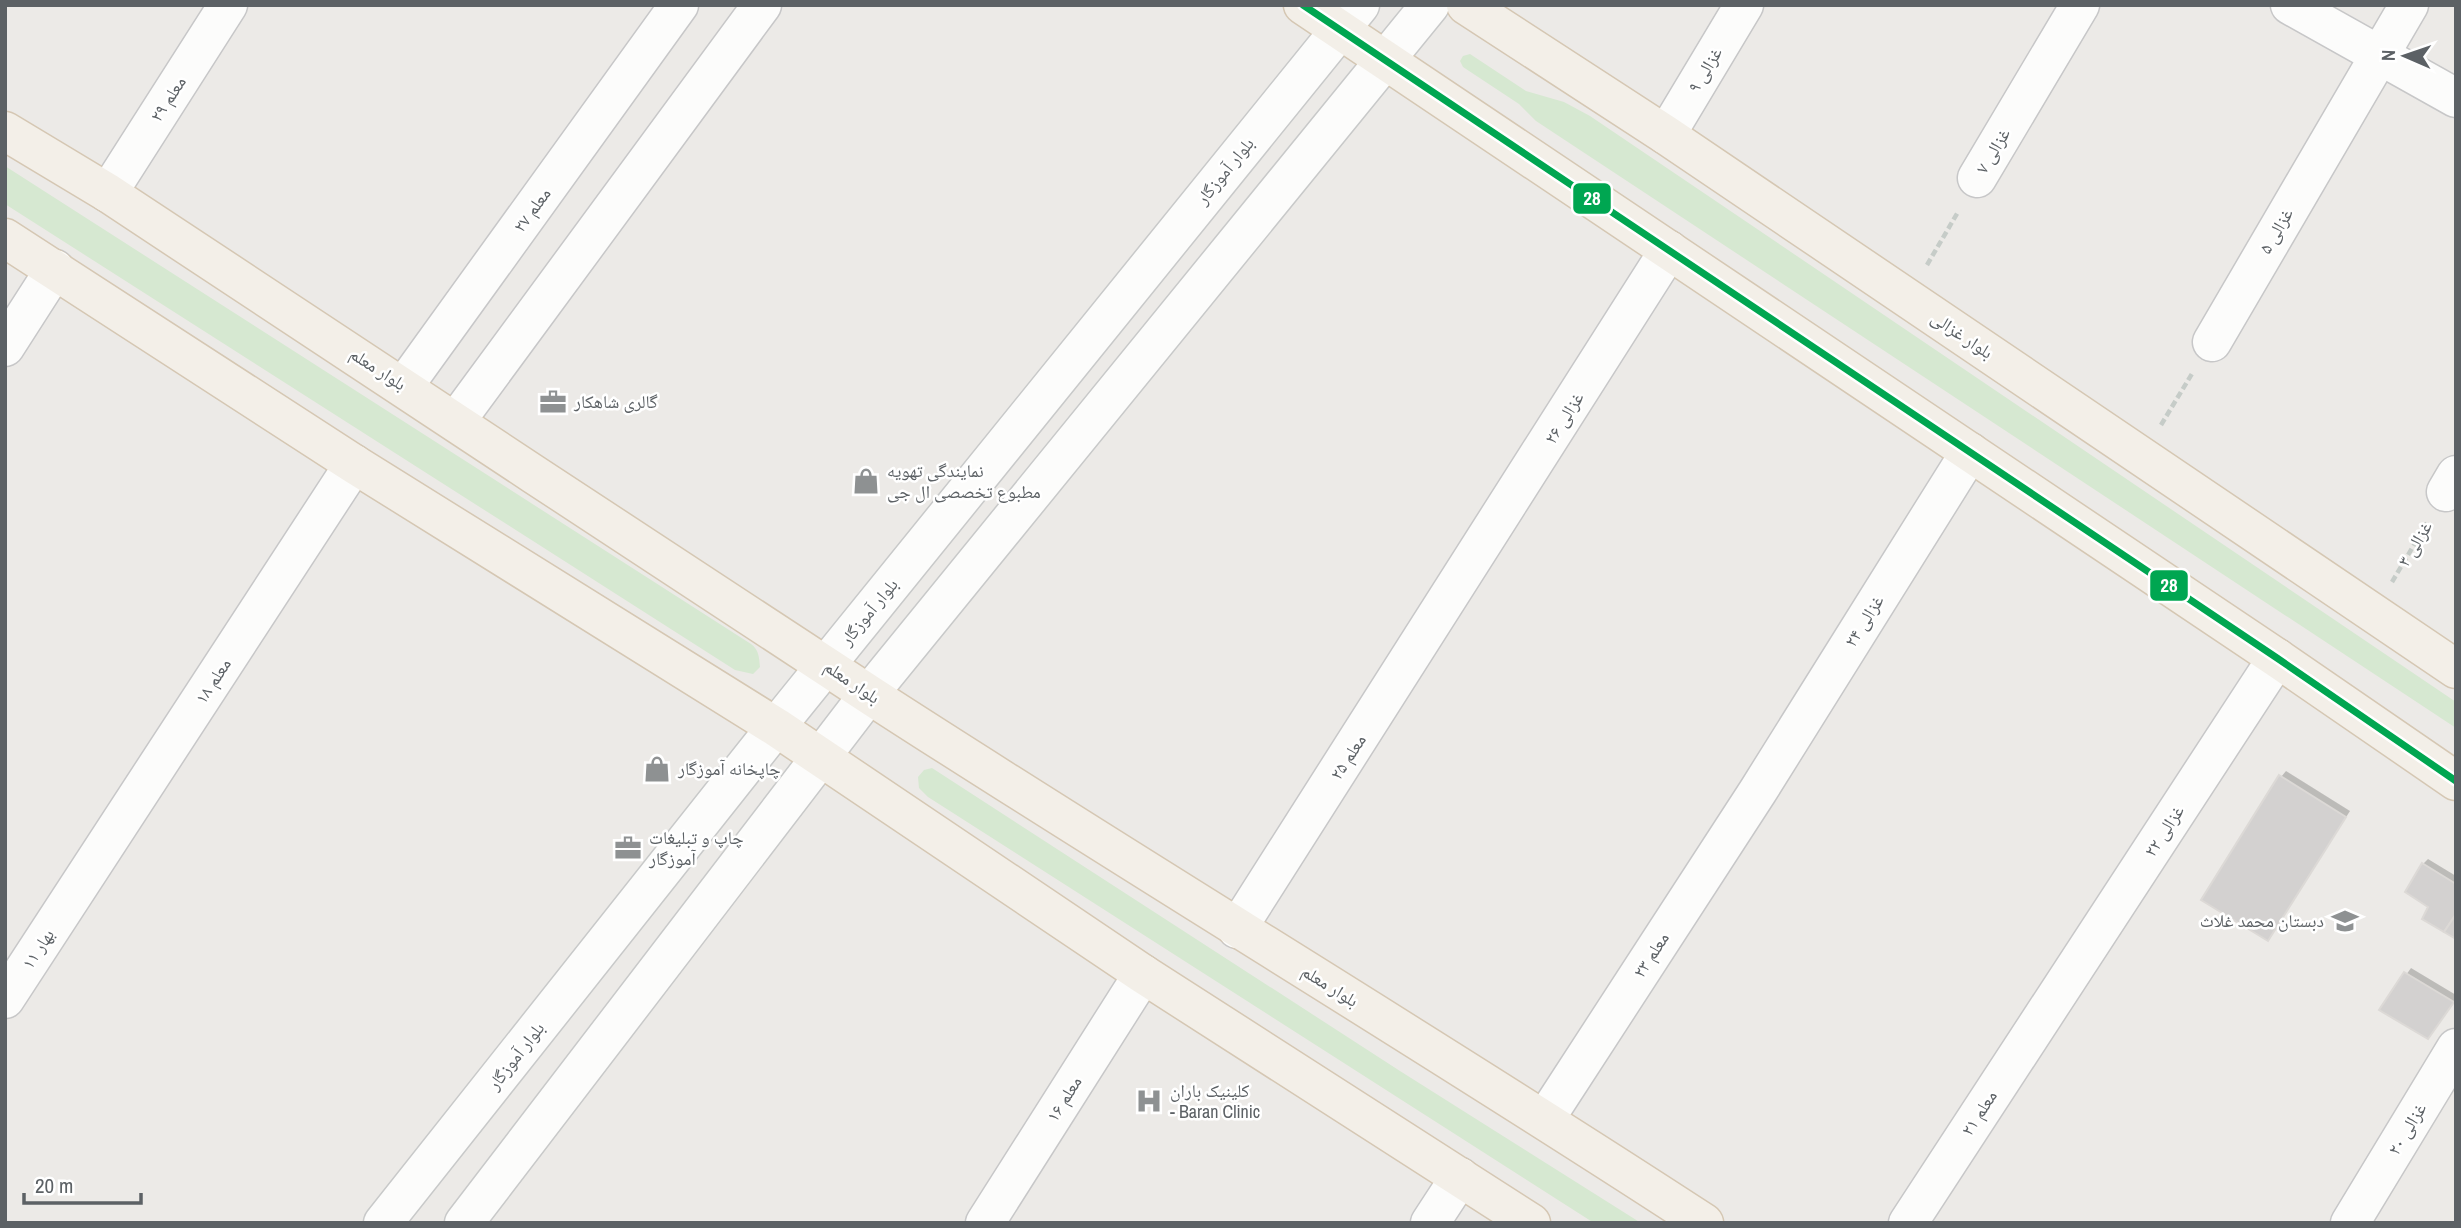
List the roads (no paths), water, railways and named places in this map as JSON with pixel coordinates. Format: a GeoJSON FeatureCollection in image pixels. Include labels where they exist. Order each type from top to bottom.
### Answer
{"type":"FeatureCollection","features":[{"type":"Feature","properties":{"kind":"main road"},"geometry":{"type":"LineString","coordinates":[[1303,5],[1350,18],[1386,61],[2456,780]]}},
{"type":"Feature","properties":{"kind":"main road","name":"بلوار غزالی"},"geometry":{"type":"LineString","coordinates":[[1466,5],[1666,135],[2456,669]]}},
{"type":"Feature","properties":{"kind":"main road","name":"بلوار معلم"},"geometry":{"type":"LineString","coordinates":[[5,131],[108,193],[869,694],[1237,929],[1545,1119],[1704,1223]]}},
{"type":"Feature","properties":{"kind":"main road"},"geometry":{"type":"LineString","coordinates":[[5,237],[354,464],[776,727],[1143,974],[1531,1223]]}},
{"type":"Feature","properties":{"kind":"street","name":"معلم ۲۹"},"geometry":{"type":"LineString","coordinates":[[108,193],[228,5]]}},
{"type":"Feature","properties":{"kind":"street"},"geometry":{"type":"LineString","coordinates":[[456,421],[762,5]]}},
{"type":"Feature","properties":{"kind":"street"},"geometry":{"type":"LineString","coordinates":[[464,1223],[869,694],[1430,5]]}},
{"type":"Feature","properties":{"kind":"street","name":"غزالی ۹"},"geometry":{"type":"LineString","coordinates":[[1666,135],[1744,5]]}},
{"type":"Feature","properties":{"kind":"street","name":"غزالی ۷"},"geometry":{"type":"LineString","coordinates":[[1977,178],[2080,5]]}},
{"type":"Feature","properties":{"kind":"street"},"geometry":{"type":"LineString","coordinates":[[2290,5],[2456,98]]}},
{"type":"Feature","properties":{"kind":"street","name":"غزالی ۵"},"geometry":{"type":"LineString","coordinates":[[2211,342],[2409,5]]}},
{"type":"Feature","properties":{"kind":"street","name":"بلوار آموزگار"},"geometry":{"type":"LineString","coordinates":[[383,1223],[776,727],[1350,18]]}},
{"type":"Feature","properties":{"kind":"street","name":"معلم ۲۷"},"geometry":{"type":"LineString","coordinates":[[404,386],[670,19]]}},
{"type":"Feature","properties":{"kind":"street","name":"غزالی ۲۶"},"geometry":{"type":"LineString","coordinates":[[1458,585],[1670,250]]}},
{"type":"Feature","properties":{"kind":"street"},"geometry":{"type":"LineString","coordinates":[[5,347],[55,269]]}},
{"type":"Feature","properties":{"kind":"street","name":"غزالی ۲۴"},"geometry":{"type":"LineString","coordinates":[[1758,791],[1970,452]]}},
{"type":"Feature","properties":{"kind":"street","name":"معلم ۱۸"},"geometry":{"type":"LineString","coordinates":[[71,898],[354,464]]}},
{"type":"Feature","properties":{"kind":"street","name":"معلم ۲۵"},"geometry":{"type":"LineString","coordinates":[[1237,929],[1458,585]]}},
{"type":"Feature","properties":{"kind":"street","name":"غزالی ۲۲"},"geometry":{"type":"LineString","coordinates":[[2051,1004],[2277,658]]}},
{"type":"Feature","properties":{"kind":"street","name":"معلم ۲۳"},"geometry":{"type":"LineString","coordinates":[[1545,1119],[1758,791]]}},
{"type":"Feature","properties":{"kind":"street","name":"بهار ۱۱"},"geometry":{"type":"LineString","coordinates":[[5,999],[71,898]]}},
{"type":"Feature","properties":{"kind":"street","name":"معلم ۱۶"},"geometry":{"type":"LineString","coordinates":[[985,1223],[1143,974]]}},
{"type":"Feature","properties":{"kind":"street","name":"معلم ۲۱"},"geometry":{"type":"LineString","coordinates":[[1908,1223],[2051,1004]]}},
{"type":"Feature","properties":{"kind":"street","name":"غزالی ۲۰"},"geometry":{"type":"LineString","coordinates":[[2354,1216],[2456,1048]]}},
{"type":"Feature","properties":{"kind":"street"},"geometry":{"type":"LineString","coordinates":[[1430,1223],[1460,1177]]}},
{"type":"Feature","properties":{"kind":"place","name":"گالری شاهکار"},"geometry":{"type":"Point","coordinates":[553,402]}},
{"type":"Feature","properties":{"kind":"place","name":"نمایندگی تهویه مطبوع تخصصی ال جی"},"geometry":{"type":"Point","coordinates":[866,481]}},
{"type":"Feature","properties":{"kind":"place","name":"چاپخانه آموزگار"},"geometry":{"type":"Point","coordinates":[657,769]}},
{"type":"Feature","properties":{"kind":"place","name":"چاپ و تبلیغات آموزگار"},"geometry":{"type":"Point","coordinates":[628,848]}},
{"type":"Feature","properties":{"kind":"place","name":"دبستان محمد غلاث"},"geometry":{"type":"Point","coordinates":[2345,921]}},
{"type":"Feature","properties":{"kind":"place","name":"کلینیک باران - Baran Clinic"},"geometry":{"type":"Point","coordinates":[1149,1101]}}]}
